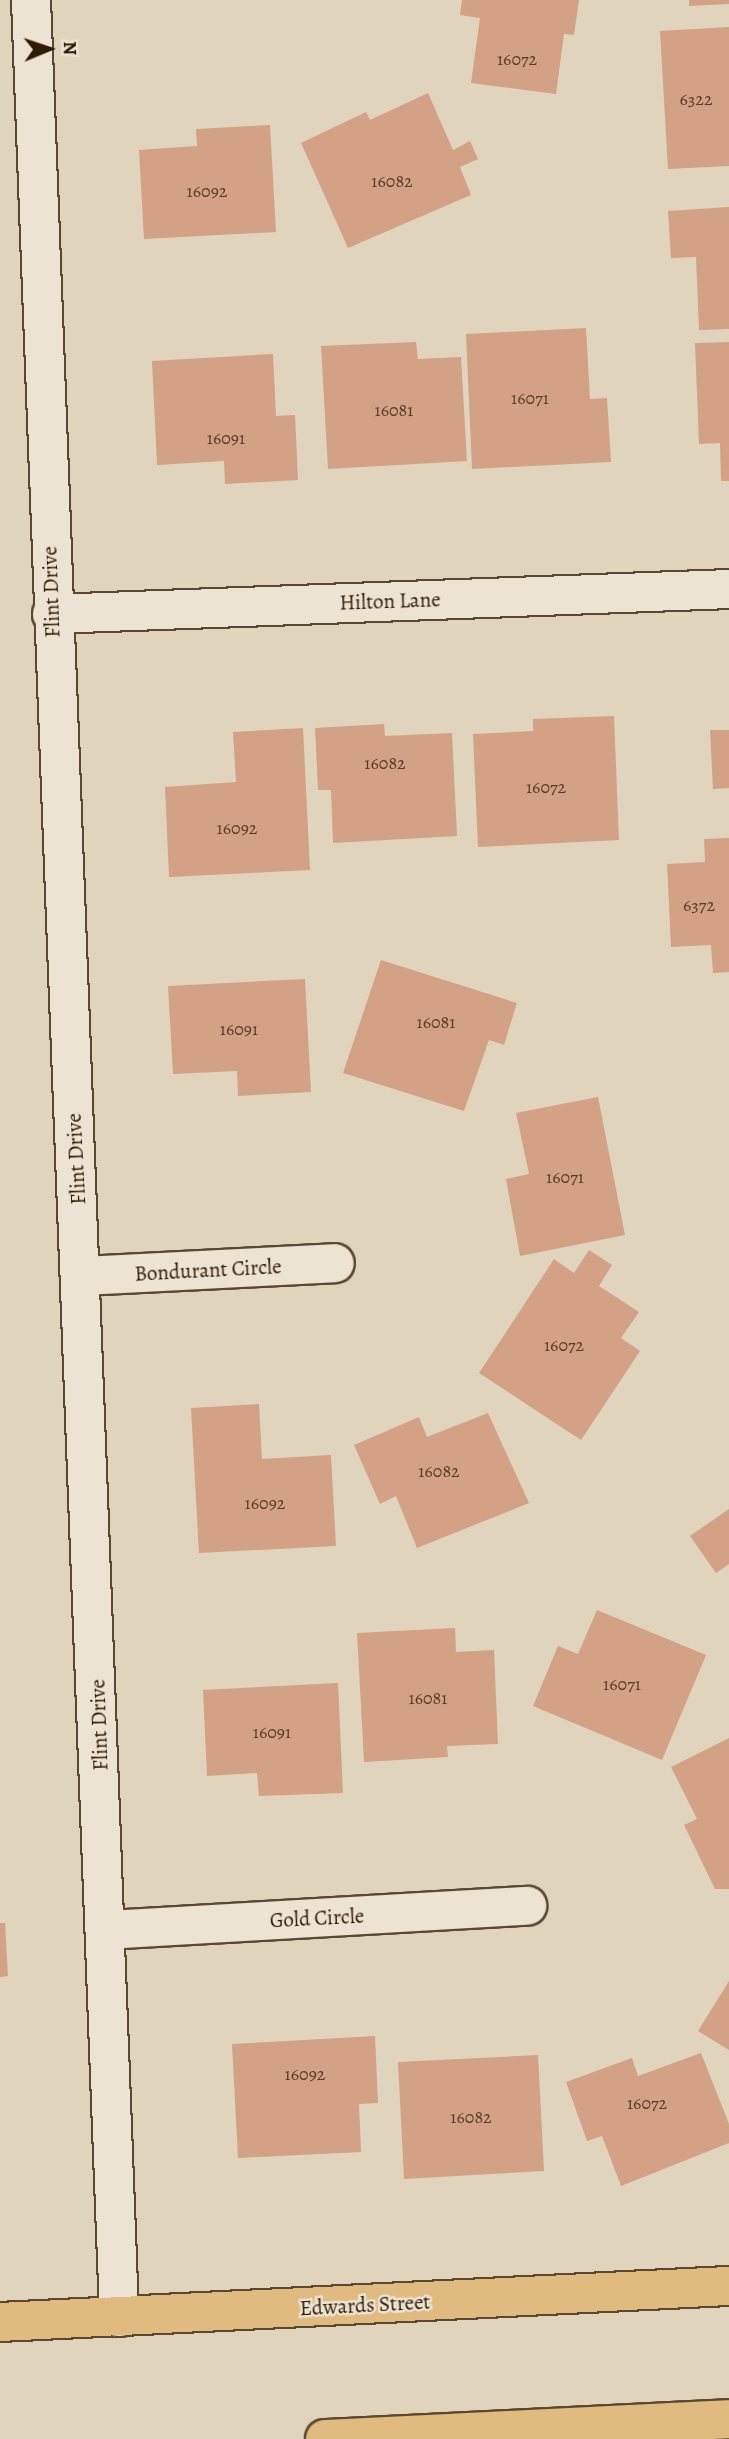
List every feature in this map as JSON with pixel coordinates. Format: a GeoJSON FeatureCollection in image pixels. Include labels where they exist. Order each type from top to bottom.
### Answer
{"type":"FeatureCollection","features":[{"type":"Feature","properties":{"kind":"main road","name":"Edwards Street"},"geometry":{"type":"LineString","coordinates":[[0,2322],[729,2286]]}},
{"type":"Feature","properties":{"kind":"main road"},"geometry":{"type":"LineString","coordinates":[[325,2439],[729,2419]]}},
{"type":"Feature","properties":{"kind":"street","name":"Flint Drive"},"geometry":{"type":"LineString","coordinates":[[31,0],[52,614],[82,1276],[119,2317]]}},
{"type":"Feature","properties":{"kind":"street","name":"Hilton Lane"},"geometry":{"type":"LineString","coordinates":[[52,614],[729,589]]}},
{"type":"Feature","properties":{"kind":"street","name":"Bondurant Circle"},"geometry":{"type":"LineString","coordinates":[[82,1276],[335,1263]]}},
{"type":"Feature","properties":{"kind":"street","name":"Gold Circle"},"geometry":{"type":"LineString","coordinates":[[106,1930],[527,1906]]}},
{"type":"Feature","properties":{"kind":"building"},"geometry":{"type":"Polygon","coordinates":[[[462,0],[579,0],[574,35],[564,34],[556,94],[471,83],[480,18],[460,15],[462,0]]]}},
{"type":"Feature","properties":{"kind":"building"},"geometry":{"type":"Polygon","coordinates":[[[689,0],[729,0],[729,4],[689,6],[689,0]]]}},
{"type":"Feature","properties":{"kind":"building"},"geometry":{"type":"Polygon","coordinates":[[[729,27],[729,166],[668,169],[660,31],[729,27]]]}},
{"type":"Feature","properties":{"kind":"building"},"geometry":{"type":"Polygon","coordinates":[[[428,93],[453,150],[470,141],[478,159],[460,167],[471,195],[348,248],[301,143],[366,112],[370,120],[428,93]]]}},
{"type":"Feature","properties":{"kind":"building"},"geometry":{"type":"Polygon","coordinates":[[[270,125],[276,232],[144,239],[139,150],[197,146],[196,129],[270,125]]]}},
{"type":"Feature","properties":{"kind":"building"},"geometry":{"type":"Polygon","coordinates":[[[729,207],[729,329],[699,330],[696,257],[671,258],[668,211],[729,207]]]}},
{"type":"Feature","properties":{"kind":"building"},"geometry":{"type":"Polygon","coordinates":[[[586,328],[590,399],[607,398],[611,462],[472,469],[466,334],[586,328]]]}},
{"type":"Feature","properties":{"kind":"building"},"geometry":{"type":"Polygon","coordinates":[[[416,342],[418,359],[461,357],[467,461],[328,469],[321,346],[416,342]]]}},
{"type":"Feature","properties":{"kind":"building"},"geometry":{"type":"Polygon","coordinates":[[[729,342],[729,481],[721,481],[720,443],[699,444],[695,343],[729,342]]]}},
{"type":"Feature","properties":{"kind":"building"},"geometry":{"type":"Polygon","coordinates":[[[273,354],[276,416],[295,415],[298,480],[225,484],[224,461],[157,465],[152,361],[273,354]]]}},
{"type":"Feature","properties":{"kind":"building"},"geometry":{"type":"Polygon","coordinates":[[[614,716],[619,840],[478,847],[473,734],[533,731],[533,719],[614,716]]]}},
{"type":"Feature","properties":{"kind":"building"},"geometry":{"type":"Polygon","coordinates":[[[384,724],[385,736],[452,733],[457,836],[333,843],[331,790],[318,790],[315,728],[384,724]]]}},
{"type":"Feature","properties":{"kind":"building"},"geometry":{"type":"Polygon","coordinates":[[[303,728],[310,870],[169,877],[165,787],[236,782],[233,732],[303,728]]]}},
{"type":"Feature","properties":{"kind":"building"},"geometry":{"type":"Polygon","coordinates":[[[710,730],[729,730],[729,788],[713,789],[710,730]]]}},
{"type":"Feature","properties":{"kind":"building"},"geometry":{"type":"Polygon","coordinates":[[[729,838],[729,972],[713,973],[711,945],[671,947],[667,864],[705,862],[704,839],[729,838]]]}},
{"type":"Feature","properties":{"kind":"building"},"geometry":{"type":"Polygon","coordinates":[[[381,960],[517,1003],[504,1045],[489,1040],[464,1111],[343,1073],[381,960]]]}},
{"type":"Feature","properties":{"kind":"building"},"geometry":{"type":"Polygon","coordinates":[[[305,979],[311,1092],[238,1096],[237,1071],[173,1074],[168,986],[305,979]]]}},
{"type":"Feature","properties":{"kind":"building"},"geometry":{"type":"Polygon","coordinates":[[[598,1097],[625,1235],[520,1256],[506,1179],[529,1174],[516,1113],[598,1097]]]}},
{"type":"Feature","properties":{"kind":"building"},"geometry":{"type":"Polygon","coordinates":[[[589,1250],[612,1265],[599,1286],[639,1312],[621,1338],[640,1351],[581,1440],[479,1373],[554,1259],[574,1273],[589,1250]]]}},
{"type":"Feature","properties":{"kind":"building"},"geometry":{"type":"Polygon","coordinates":[[[259,1404],[262,1459],[331,1455],[336,1546],[199,1553],[191,1408],[259,1404]]]}},
{"type":"Feature","properties":{"kind":"building"},"geometry":{"type":"Polygon","coordinates":[[[488,1413],[529,1503],[417,1548],[396,1496],[380,1504],[354,1445],[419,1417],[427,1437],[488,1413]]]}},
{"type":"Feature","properties":{"kind":"building"},"geometry":{"type":"Polygon","coordinates":[[[729,1509],[729,1564],[716,1573],[690,1536],[729,1509]]]}},
{"type":"Feature","properties":{"kind":"building"},"geometry":{"type":"Polygon","coordinates":[[[597,1610],[706,1655],[662,1760],[533,1706],[558,1646],[578,1654],[597,1610]]]}},
{"type":"Feature","properties":{"kind":"building"},"geometry":{"type":"Polygon","coordinates":[[[455,1628],[456,1652],[494,1650],[498,1744],[447,1746],[448,1757],[364,1762],[357,1633],[455,1628]]]}},
{"type":"Feature","properties":{"kind":"building"},"geometry":{"type":"Polygon","coordinates":[[[338,1683],[343,1793],[259,1796],[257,1773],[207,1776],[203,1690],[338,1683]]]}},
{"type":"Feature","properties":{"kind":"building"},"geometry":{"type":"Polygon","coordinates":[[[729,1738],[729,1889],[715,1889],[684,1825],[697,1819],[671,1767],[729,1738]]]}},
{"type":"Feature","properties":{"kind":"building"},"geometry":{"type":"Polygon","coordinates":[[[0,1923],[5,1923],[8,1976],[0,1977],[0,1923]]]}},
{"type":"Feature","properties":{"kind":"building"},"geometry":{"type":"Polygon","coordinates":[[[729,1981],[729,2050],[698,2031],[729,1981]]]}},
{"type":"Feature","properties":{"kind":"building"},"geometry":{"type":"Polygon","coordinates":[[[375,2036],[378,2103],[359,2104],[361,2152],[238,2158],[232,2044],[375,2036]]]}},
{"type":"Feature","properties":{"kind":"building"},"geometry":{"type":"Polygon","coordinates":[[[701,2053],[729,2124],[729,2143],[621,2186],[602,2136],[587,2141],[566,2082],[632,2058],[638,2076],[701,2053]]]}},
{"type":"Feature","properties":{"kind":"building"},"geometry":{"type":"Polygon","coordinates":[[[538,2055],[544,2171],[404,2179],[398,2062],[538,2055]]]}}]}
